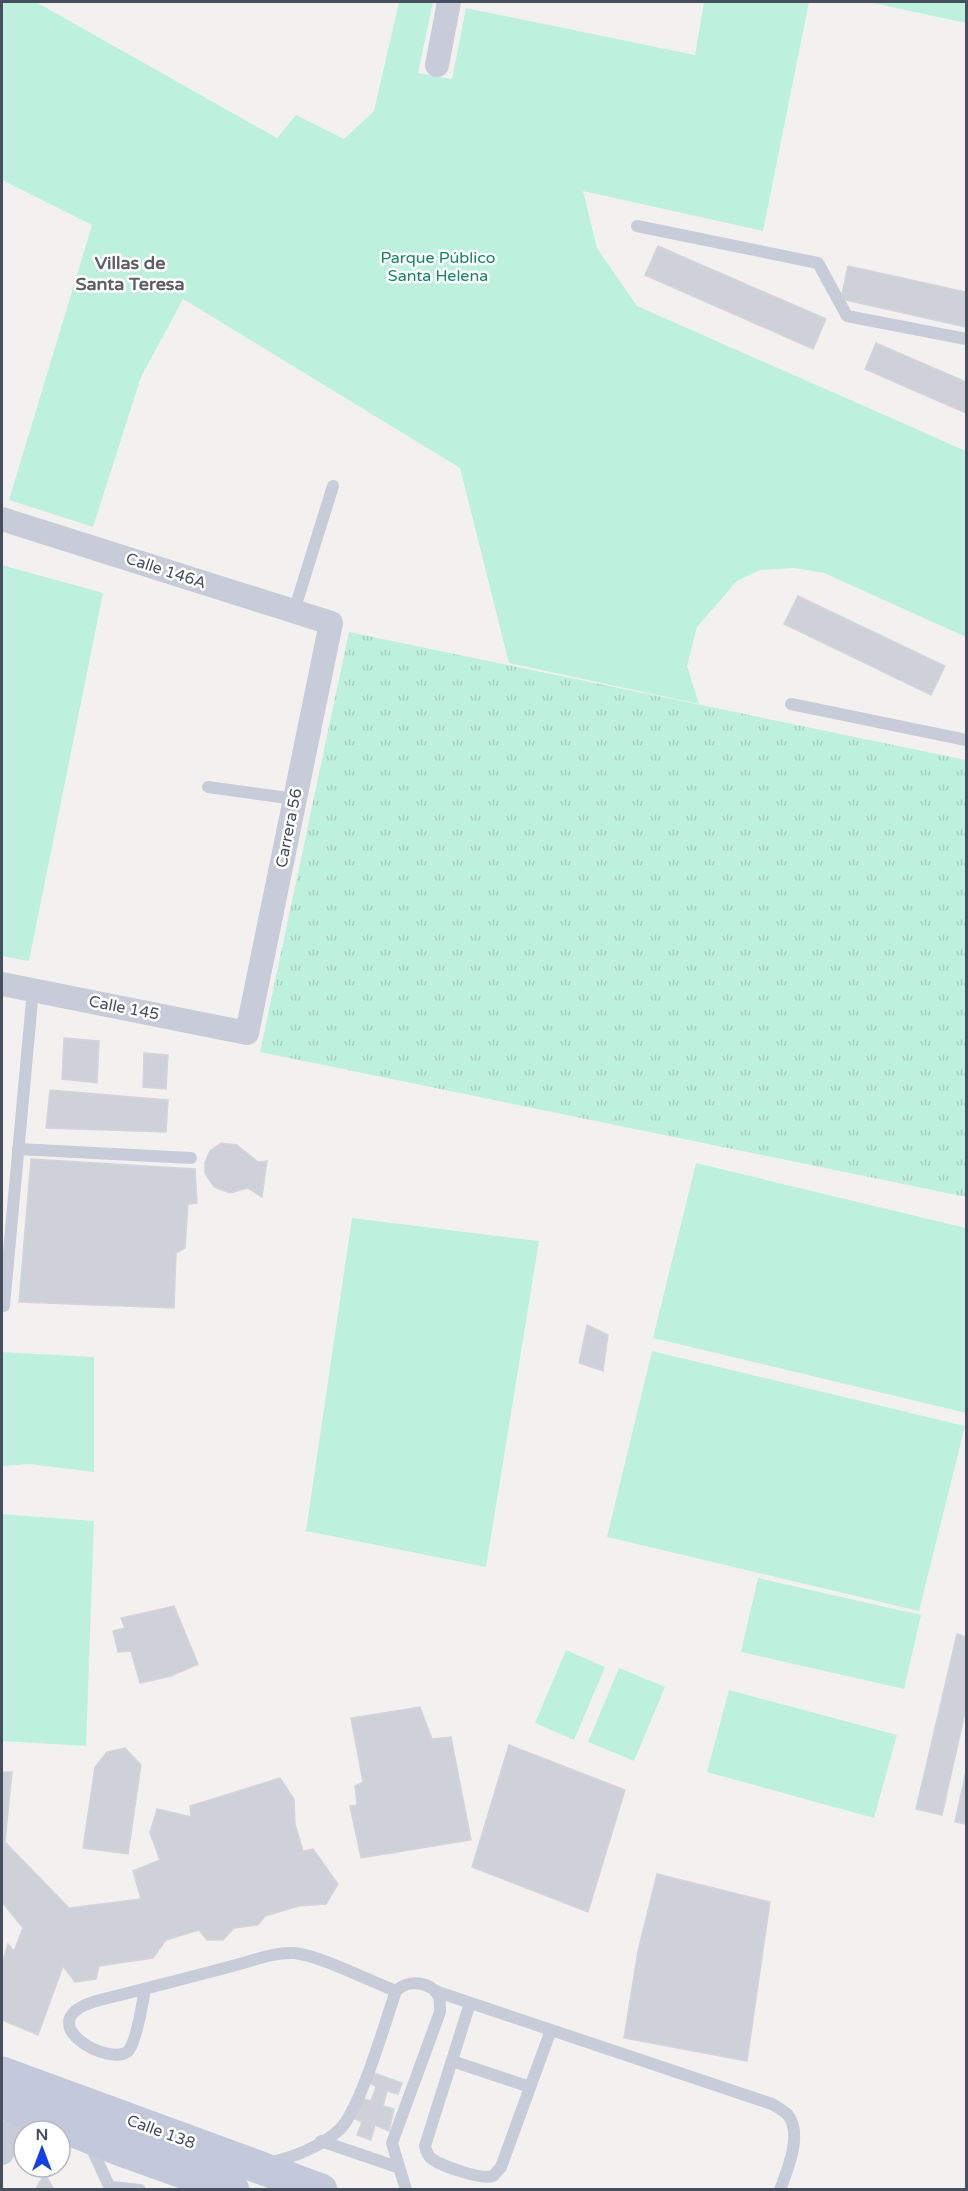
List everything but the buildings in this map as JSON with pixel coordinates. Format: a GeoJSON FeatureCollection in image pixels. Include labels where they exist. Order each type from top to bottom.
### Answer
{"type":"FeatureCollection","features":[{"type":"Feature","properties":{"kind":"main road","name":"Calle 138"},"geometry":{"type":"LineString","coordinates":[[2,2073],[19,2099],[85,2136],[242,2177],[321,2190]]}},
{"type":"Feature","properties":{"kind":"main road","name":"Calle 138"},"geometry":{"type":"LineString","coordinates":[[19,2099],[242,2177]]}},
{"type":"Feature","properties":{"kind":"street"},"geometry":{"type":"LineString","coordinates":[[437,65],[449,2]]}},
{"type":"Feature","properties":{"kind":"street","name":"Calle 146A"},"geometry":{"type":"LineString","coordinates":[[2,519],[331,623]]}},
{"type":"Feature","properties":{"kind":"street","name":"Carrera 56"},"geometry":{"type":"LineString","coordinates":[[247,1033],[331,623]]}},
{"type":"Feature","properties":{"kind":"street","name":"Calle 145"},"geometry":{"type":"LineString","coordinates":[[2,984],[247,1033]]}},
{"type":"Feature","properties":{"kind":"street"},"geometry":{"type":"LineString","coordinates":[[2,2154],[19,2099]]}},
{"type":"Feature","properties":{"kind":"lane"},"geometry":{"type":"LineString","coordinates":[[637,226],[818,263],[847,316],[966,339]]}},
{"type":"Feature","properties":{"kind":"lane"},"geometry":{"type":"LineString","coordinates":[[294,611],[333,486]]}},
{"type":"Feature","properties":{"kind":"lane"},"geometry":{"type":"LineString","coordinates":[[791,704],[966,740]]}},
{"type":"Feature","properties":{"kind":"lane"},"geometry":{"type":"LineString","coordinates":[[208,787],[295,799]]}},
{"type":"Feature","properties":{"kind":"lane"},"geometry":{"type":"LineString","coordinates":[[4,1306],[33,990]]}},
{"type":"Feature","properties":{"kind":"lane"},"geometry":{"type":"LineString","coordinates":[[18,1149],[191,1158]]}},
{"type":"Feature","properties":{"kind":"lane"},"geometry":{"type":"LineString","coordinates":[[145,1989],[131,2045],[124,2053],[113,2056],[80,2042],[72,2034],[69,2025],[70,2018],[79,2007],[145,1989],[286,1953],[305,1955],[396,1991]]}},
{"type":"Feature","properties":{"kind":"lane"},"geometry":{"type":"LineString","coordinates":[[242,2177],[335,2134],[349,2118],[396,1991],[402,1985],[412,1983],[772,2104],[788,2115],[792,2128],[794,2153],[780,2190]]}},
{"type":"Feature","properties":{"kind":"lane"},"geometry":{"type":"LineString","coordinates":[[406,2190],[397,2167],[392,2143],[440,2012],[440,1999],[435,1991]]}},
{"type":"Feature","properties":{"kind":"lane"},"geometry":{"type":"LineString","coordinates":[[470,2003],[426,2150],[434,2160],[480,2177],[493,2176],[501,2168],[551,2030]]}},
{"type":"Feature","properties":{"kind":"lane"},"geometry":{"type":"LineString","coordinates":[[452,2061],[530,2087]]}},
{"type":"Feature","properties":{"kind":"lane"},"geometry":{"type":"LineString","coordinates":[[85,2136],[111,2188],[140,2190]]}},
{"type":"Feature","properties":{"kind":"lane"},"geometry":{"type":"LineString","coordinates":[[321,2141],[397,2167]]}},
{"type":"Feature","properties":{"kind":"green space","name":"Parque Público Santa Helena"},"geometry":{"type":"Polygon","coordinates":[[[2,2],[36,2],[277,138],[296,115],[344,139],[374,111],[399,2],[433,2],[418,73],[452,79],[466,8],[695,55],[704,2],[809,2],[763,231],[583,191],[597,248],[637,306],[966,451],[966,637],[824,573],[794,568],[760,570],[737,581],[697,627],[687,666],[699,704],[509,663],[460,468],[183,299],[141,377],[93,527],[9,500],[92,225],[2,180],[2,2]]]}},
{"type":"Feature","properties":{"kind":"green space"},"geometry":{"type":"Polygon","coordinates":[[[868,2],[966,2],[966,23],[868,2]]]}},
{"type":"Feature","properties":{"kind":"green space"},"geometry":{"type":"Polygon","coordinates":[[[2,565],[103,593],[29,961],[2,956],[2,565]]]}},
{"type":"Feature","properties":{"kind":"green space"},"geometry":{"type":"Polygon","coordinates":[[[349,632],[966,760],[966,1197],[260,1052],[349,632]]]}},
{"type":"Feature","properties":{"kind":"green space"},"geometry":{"type":"Polygon","coordinates":[[[696,1163],[966,1228],[966,1413],[653,1338],[696,1163]]]}},
{"type":"Feature","properties":{"kind":"green space"},"geometry":{"type":"Polygon","coordinates":[[[352,1218],[539,1241],[486,1567],[306,1531],[352,1218]]]}},
{"type":"Feature","properties":{"kind":"green space"},"geometry":{"type":"Polygon","coordinates":[[[652,1351],[965,1426],[919,1611],[607,1537],[652,1351]]]}},
{"type":"Feature","properties":{"kind":"green space"},"geometry":{"type":"Polygon","coordinates":[[[2,1352],[94,1357],[94,1472],[29,1464],[2,1466],[2,1352]]]}},
{"type":"Feature","properties":{"kind":"green space"},"geometry":{"type":"Polygon","coordinates":[[[2,1514],[94,1521],[86,1746],[2,1741],[2,1514]]]}},
{"type":"Feature","properties":{"kind":"green space"},"geometry":{"type":"Polygon","coordinates":[[[758,1578],[921,1615],[904,1689],[741,1652],[758,1578]]]}},
{"type":"Feature","properties":{"kind":"green space"},"geometry":{"type":"Polygon","coordinates":[[[566,1650],[605,1667],[574,1740],[535,1723],[566,1650]]]}},
{"type":"Feature","properties":{"kind":"green space"},"geometry":{"type":"Polygon","coordinates":[[[619,1668],[665,1687],[634,1761],[588,1742],[619,1668]]]}},
{"type":"Feature","properties":{"kind":"green space"},"geometry":{"type":"Polygon","coordinates":[[[729,1690],[897,1735],[874,1818],[707,1772],[729,1690]]]}},
{"type":"Feature","properties":{"kind":"district","name":"Villas de Santa Teresa"},"geometry":{"type":"Point","coordinates":[130,273]}}]}
